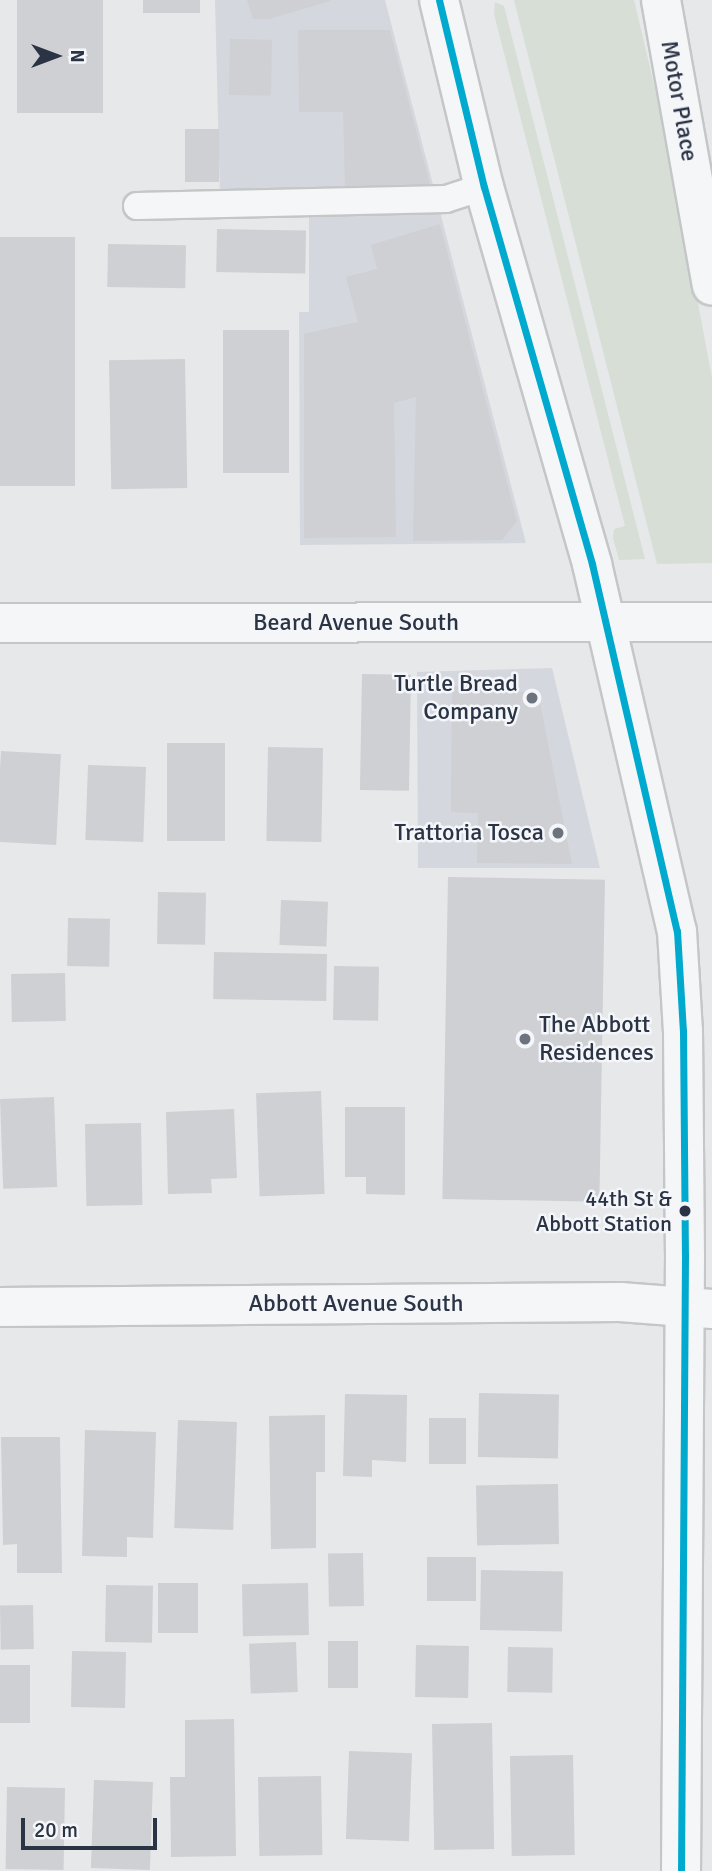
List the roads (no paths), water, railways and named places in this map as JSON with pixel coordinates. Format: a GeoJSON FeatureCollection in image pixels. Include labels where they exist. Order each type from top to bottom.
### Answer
{"type":"FeatureCollection","features":[{"type":"Feature","properties":{"kind":"street"},"geometry":{"type":"LineString","coordinates":[[439,0],[484,187],[605,622],[677,932],[698,1308],[681,1871]]}},
{"type":"Feature","properties":{"kind":"street","name":"Motor Place"},"geometry":{"type":"LineString","coordinates":[[661,0],[712,285]]}},
{"type":"Feature","properties":{"kind":"street","name":"Beard Avenue South"},"geometry":{"type":"LineString","coordinates":[[0,623],[712,622]]}},
{"type":"Feature","properties":{"kind":"street","name":"Abbott Avenue South"},"geometry":{"type":"LineString","coordinates":[[0,1307],[620,1302],[698,1308]]}},
{"type":"Feature","properties":{"kind":"lane"},"geometry":{"type":"LineString","coordinates":[[137,206],[446,199],[484,187]]}},
{"type":"Feature","properties":{"kind":"place","name":"Turtle Bread Company"},"geometry":{"type":"Point","coordinates":[532,698]}},
{"type":"Feature","properties":{"kind":"place","name":"Trattoria Tosca"},"geometry":{"type":"Point","coordinates":[558,833]}},
{"type":"Feature","properties":{"kind":"place","name":"The Abbott Residences"},"geometry":{"type":"Point","coordinates":[525,1039]}},
{"type":"Feature","properties":{"kind":"place","name":"44th St & Abbott Station"},"geometry":{"type":"Point","coordinates":[685,1211]}}]}
